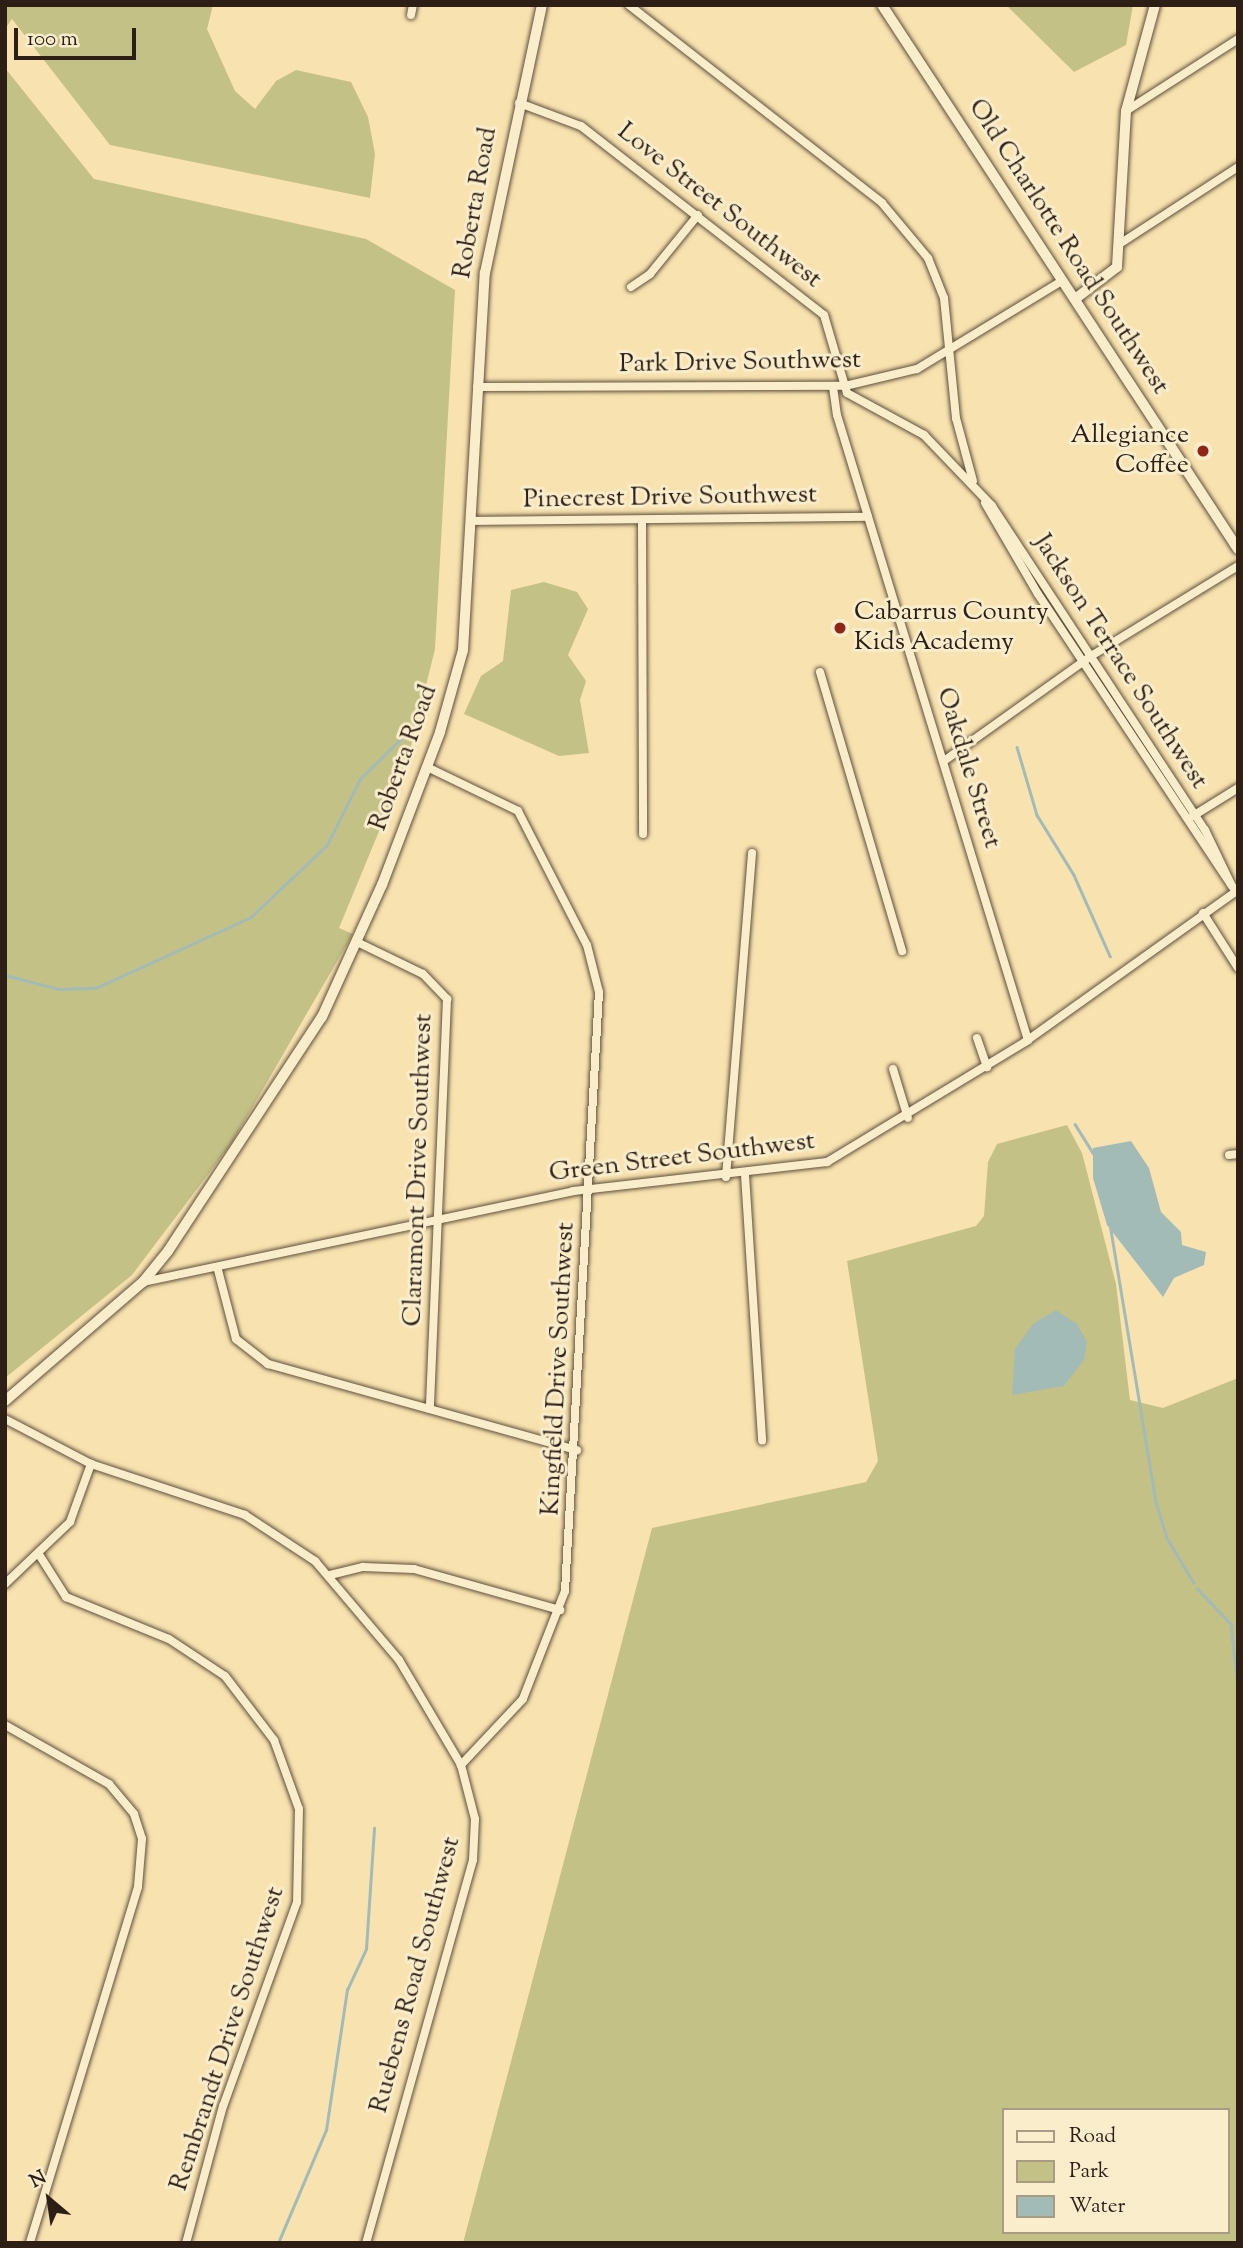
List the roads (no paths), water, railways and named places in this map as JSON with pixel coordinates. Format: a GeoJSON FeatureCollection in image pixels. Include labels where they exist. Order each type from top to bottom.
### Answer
{"type":"FeatureCollection","features":[{"type":"Feature","properties":{"kind":"street"},"geometry":{"type":"LineString","coordinates":[[411,15],[414,5]]}},
{"type":"Feature","properties":{"kind":"street","name":"Roberta Road"},"geometry":{"type":"LineString","coordinates":[[5,1401],[144,1282],[286,1075],[357,942],[427,767],[463,650],[477,387],[491,225],[542,5]]}},
{"type":"Feature","properties":{"kind":"street","name":"Jackson Terrace Southwest"},"geometry":{"type":"LineString","coordinates":[[629,5],[901,221],[939,280],[953,351],[956,418],[975,487]]}},
{"type":"Feature","properties":{"kind":"street","name":"Old Charlotte Road Southwest"},"geometry":{"type":"LineString","coordinates":[[882,5],[1238,549]]}},
{"type":"Feature","properties":{"kind":"street"},"geometry":{"type":"LineString","coordinates":[[1075,299],[1117,267],[1121,243],[1126,111],[1155,5]]}},
{"type":"Feature","properties":{"kind":"street"},"geometry":{"type":"LineString","coordinates":[[1126,111],[1238,39]]}},
{"type":"Feature","properties":{"kind":"street","name":"Love Street Southwest"},"geometry":{"type":"LineString","coordinates":[[519,103],[581,126],[824,316],[845,386]]}},
{"type":"Feature","properties":{"kind":"street"},"geometry":{"type":"LineString","coordinates":[[1121,243],[1238,167]]}},
{"type":"Feature","properties":{"kind":"street"},"geometry":{"type":"LineString","coordinates":[[631,287],[650,274],[698,215]]}},
{"type":"Feature","properties":{"kind":"street","name":"Park Drive Southwest"},"geometry":{"type":"LineString","coordinates":[[477,387],[845,386],[905,374],[953,351],[1062,281]]}},
{"type":"Feature","properties":{"kind":"street","name":"Jackson Terrace Southwest"},"geometry":{"type":"LineString","coordinates":[[845,386],[847,393],[925,435],[975,487],[1083,662],[1186,820],[1236,889]]}},
{"type":"Feature","properties":{"kind":"street","name":"Oakdale Street"},"geometry":{"type":"LineString","coordinates":[[833,387],[868,517],[1028,1040]]}},
{"type":"Feature","properties":{"kind":"street","name":"Jackson Terrace Southwest"},"geometry":{"type":"LineString","coordinates":[[985,503],[1091,656],[1195,815],[1236,889]]}},
{"type":"Feature","properties":{"kind":"street","name":"Pinecrest Drive Southwest"},"geometry":{"type":"LineString","coordinates":[[471,521],[868,517]]}},
{"type":"Feature","properties":{"kind":"street"},"geometry":{"type":"LineString","coordinates":[[642,521],[643,834]]}},
{"type":"Feature","properties":{"kind":"street"},"geometry":{"type":"LineString","coordinates":[[944,761],[1091,656],[1238,566]]}},
{"type":"Feature","properties":{"kind":"street"},"geometry":{"type":"LineString","coordinates":[[820,672],[902,951]]}},
{"type":"Feature","properties":{"kind":"street","name":"Kingfield Drive Southwest"},"geometry":{"type":"LineString","coordinates":[[427,767],[518,811],[587,945],[599,992],[577,1450],[560,1610],[523,1699],[461,1765]]}},
{"type":"Feature","properties":{"kind":"street"},"geometry":{"type":"LineString","coordinates":[[1186,820],[1238,788]]}},
{"type":"Feature","properties":{"kind":"street"},"geometry":{"type":"LineString","coordinates":[[726,1177],[751,853]]}},
{"type":"Feature","properties":{"kind":"street","name":"Green Street Southwest"},"geometry":{"type":"LineString","coordinates":[[144,1282],[218,1270],[439,1218],[589,1190],[745,1175],[827,1162],[908,1118],[1028,1040],[1236,889]]}},
{"type":"Feature","properties":{"kind":"street"},"geometry":{"type":"LineString","coordinates":[[1203,913],[1238,968]]}},
{"type":"Feature","properties":{"kind":"street","name":"Claramont Drive Southwest"},"geometry":{"type":"LineString","coordinates":[[357,942],[423,974],[447,999],[430,1409]]}},
{"type":"Feature","properties":{"kind":"street"},"geometry":{"type":"LineString","coordinates":[[977,1038],[987,1067]]}},
{"type":"Feature","properties":{"kind":"street"},"geometry":{"type":"LineString","coordinates":[[893,1069],[908,1118]]}},
{"type":"Feature","properties":{"kind":"street"},"geometry":{"type":"LineString","coordinates":[[745,1175],[762,1440]]}},
{"type":"Feature","properties":{"kind":"street"},"geometry":{"type":"LineString","coordinates":[[218,1270],[228,1321],[252,1356],[577,1450]]}},
{"type":"Feature","properties":{"kind":"street","name":"Ruebens Road Southwest"},"geometry":{"type":"LineString","coordinates":[[5,1419],[91,1464],[235,1510],[284,1537],[330,1575],[399,1660],[461,1765],[475,1819],[473,1860],[366,2243]]}},
{"type":"Feature","properties":{"kind":"street"},"geometry":{"type":"LineString","coordinates":[[5,1584],[40,1556],[78,1507],[91,1464]]}},
{"type":"Feature","properties":{"kind":"street","name":"Rembrandt Drive Southwest"},"geometry":{"type":"LineString","coordinates":[[40,1556],[66,1597],[169,1639],[225,1676],[274,1740],[299,1809],[297,1902],[223,2106],[186,2243]]}},
{"type":"Feature","properties":{"kind":"street"},"geometry":{"type":"LineString","coordinates":[[330,1575],[363,1567],[405,1568],[560,1610]]}},
{"type":"Feature","properties":{"kind":"street"},"geometry":{"type":"LineString","coordinates":[[5,1725],[109,1784],[134,1814],[142,1839],[138,1887],[30,2243]]}},
{"type":"Feature","properties":{"kind":"water"},"geometry":{"type":"Polygon","coordinates":[[[1131,1141],[1149,1168],[1161,1212],[1181,1232],[1182,1245],[1206,1252],[1204,1265],[1174,1278],[1163,1297],[1107,1225],[1093,1178],[1093,1148],[1131,1141]]]}},
{"type":"Feature","properties":{"kind":"water"},"geometry":{"type":"Polygon","coordinates":[[[1056,1310],[1077,1324],[1087,1342],[1084,1360],[1064,1386],[1012,1395],[1015,1349],[1033,1324],[1056,1310]]]}},
{"type":"Feature","properties":{"kind":"waterway"},"geometry":{"type":"LineString","coordinates":[[5,975],[59,989],[96,988],[251,917],[327,845],[360,779],[424,716]]}},
{"type":"Feature","properties":{"kind":"waterway"},"geometry":{"type":"LineString","coordinates":[[1017,747],[1037,815],[1074,875],[1110,956]]}},
{"type":"Feature","properties":{"kind":"waterway"},"geometry":{"type":"LineString","coordinates":[[1075,1124],[1094,1155]]}},
{"type":"Feature","properties":{"kind":"waterway"},"geometry":{"type":"LineString","coordinates":[[1110,1224],[1156,1502],[1167,1538],[1194,1583]]}},
{"type":"Feature","properties":{"kind":"waterway"},"geometry":{"type":"LineString","coordinates":[[1197,1588],[1231,1624],[1238,1686]]}},
{"type":"Feature","properties":{"kind":"waterway"},"geometry":{"type":"LineString","coordinates":[[278,2243],[326,2130],[347,1990],[366,1949],[374,1828]]}},
{"type":"Feature","properties":{"kind":"place","name":"Allegiance Coffee"},"geometry":{"type":"Point","coordinates":[1203,451]}},
{"type":"Feature","properties":{"kind":"place","name":"Cabarrus County Kids Academy"},"geometry":{"type":"Point","coordinates":[840,628]}}]}
